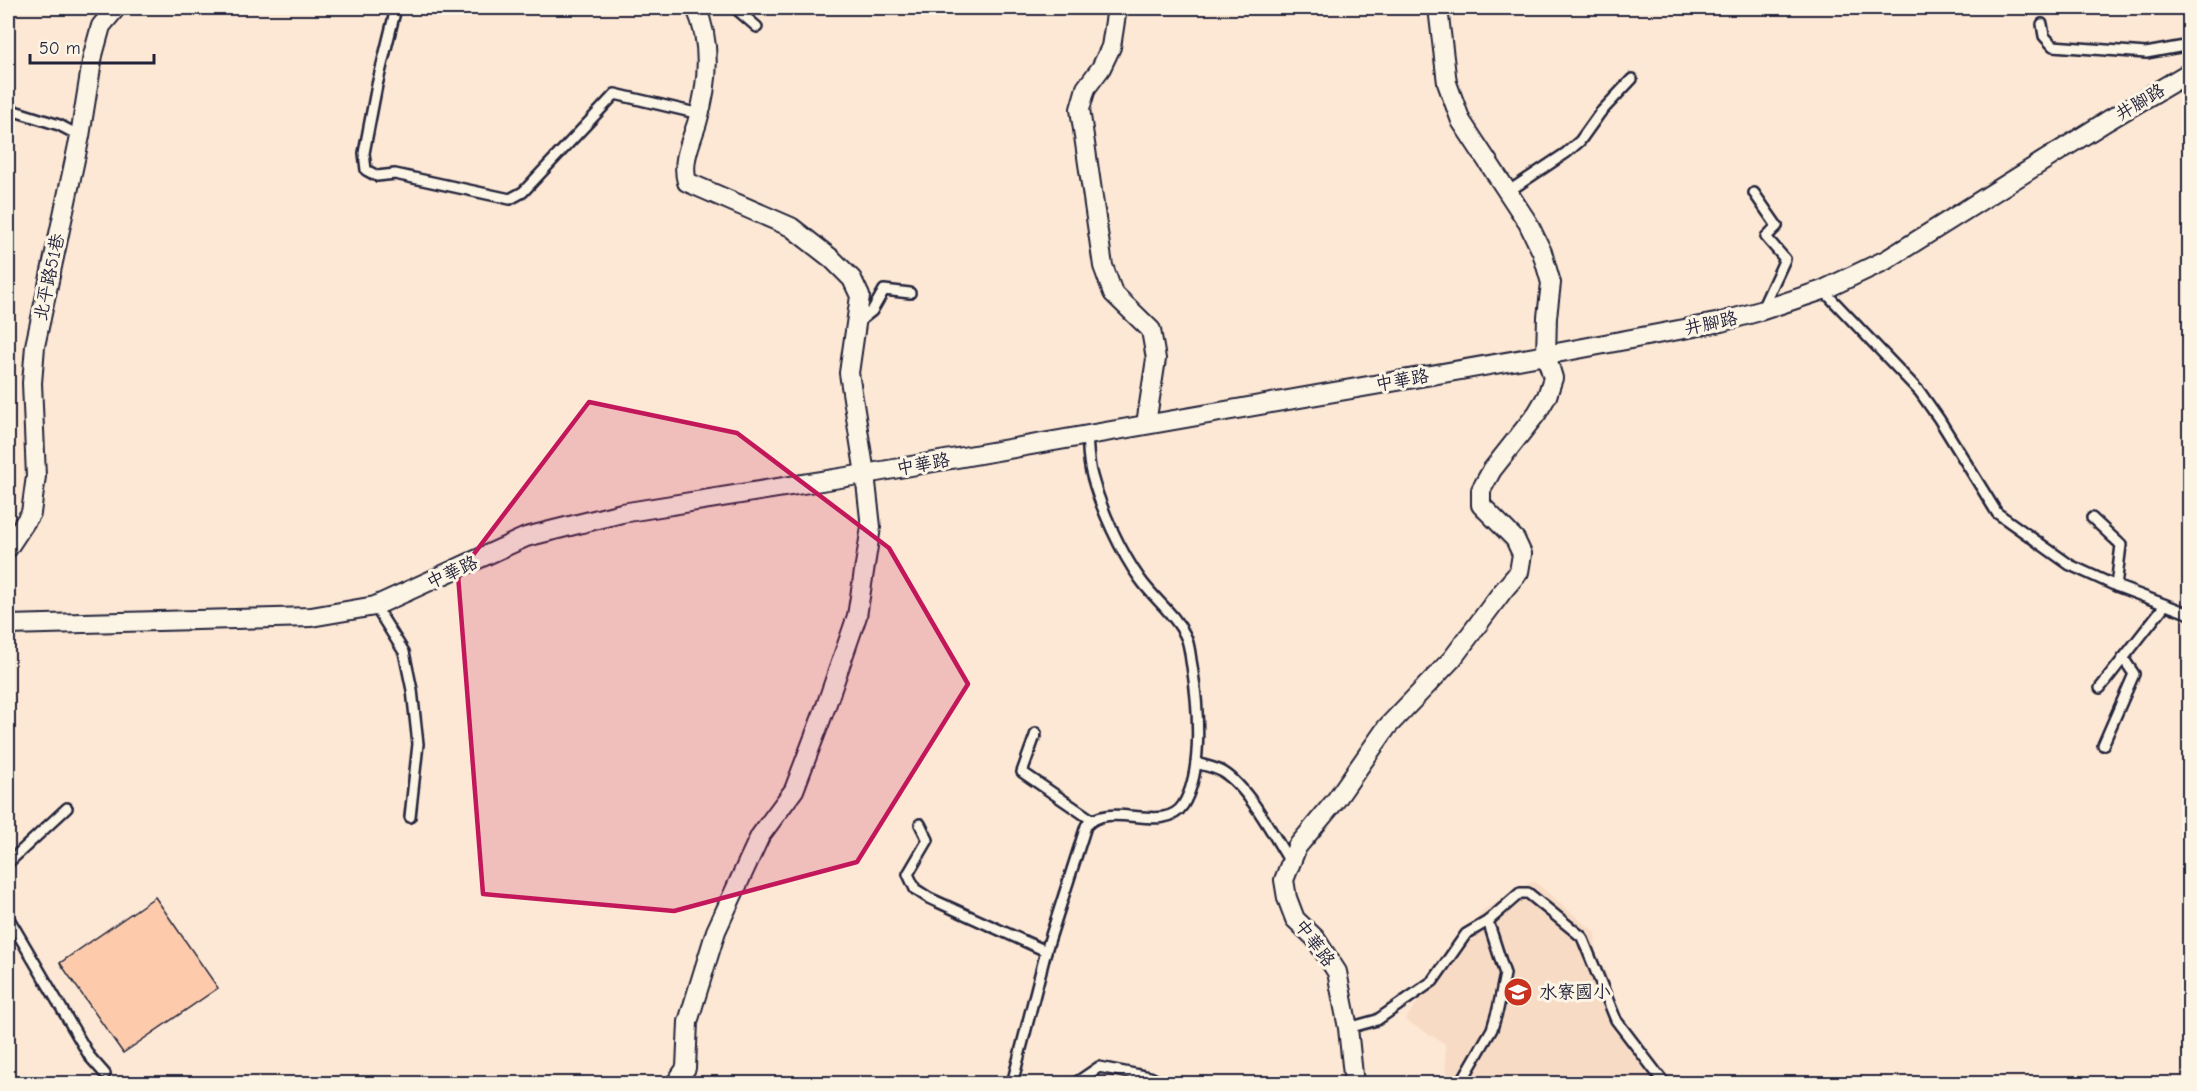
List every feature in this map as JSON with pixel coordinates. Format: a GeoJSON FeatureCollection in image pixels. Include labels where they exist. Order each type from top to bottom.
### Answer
{"type":"FeatureCollection","features":[{"type":"Feature","properties":{"kind":"street","name":"北平路51巷"},"geometry":{"type":"LineString","coordinates":[[8,548],[31,513],[36,476],[32,383],[35,346],[80,136],[93,55],[101,26],[116,8]]}},
{"type":"Feature","properties":{"kind":"street"},"geometry":{"type":"LineString","coordinates":[[675,1083],[686,1068],[688,1022],[716,931],[760,836],[794,790],[826,706],[857,616],[871,527],[849,374],[860,296],[852,279],[791,227],[687,182],[683,170],[700,114],[708,69],[701,19],[696,8]]}},
{"type":"Feature","properties":{"kind":"street"},"geometry":{"type":"LineString","coordinates":[[1117,8],[1111,47],[1101,68],[1086,88],[1080,109],[1103,266],[1113,293],[1151,330],[1156,359],[1146,424]]}},
{"type":"Feature","properties":{"kind":"street"},"geometry":{"type":"LineString","coordinates":[[1438,8],[1447,83],[1461,121],[1509,191],[1542,252],[1551,283],[1546,355]]}},
{"type":"Feature","properties":{"kind":"street","name":"井腳路"},"geometry":{"type":"LineString","coordinates":[[1546,355],[1721,322],[1823,290],[1886,260],[2107,121],[2190,72]]}},
{"type":"Feature","properties":{"kind":"street","name":"中華路"},"geometry":{"type":"LineString","coordinates":[[375,606],[526,537],[622,513],[865,474],[1546,355],[1553,378],[1547,396],[1537,413],[1492,470],[1481,490],[1481,505],[1515,539],[1522,554],[1519,572],[1452,659],[1387,727],[1336,800],[1297,847],[1284,880],[1287,898],[1295,919],[1316,938],[1337,972],[1348,1028],[1354,1083]]}},
{"type":"Feature","properties":{"kind":"street"},"geometry":{"type":"LineString","coordinates":[[8,625],[311,617],[375,606]]}},
{"type":"Feature","properties":{"kind":"lane"},"geometry":{"type":"LineString","coordinates":[[396,8],[377,85],[364,153],[366,170],[377,176],[395,174],[510,199],[523,192],[615,94],[700,114]]}},
{"type":"Feature","properties":{"kind":"lane"},"geometry":{"type":"LineString","coordinates":[[735,8],[757,27]]}},
{"type":"Feature","properties":{"kind":"lane"},"geometry":{"type":"LineString","coordinates":[[2042,24],[2044,36],[2053,46],[2146,52],[2190,45]]}},
{"type":"Feature","properties":{"kind":"lane"},"geometry":{"type":"LineString","coordinates":[[1509,191],[1580,141],[1600,113],[1632,79]]}},
{"type":"Feature","properties":{"kind":"lane"},"geometry":{"type":"LineString","coordinates":[[8,109],[59,125],[80,136]]}},
{"type":"Feature","properties":{"kind":"lane"},"geometry":{"type":"LineString","coordinates":[[1754,193],[1777,226],[1766,237],[1785,260],[1760,311]]}},
{"type":"Feature","properties":{"kind":"lane"},"geometry":{"type":"LineString","coordinates":[[855,326],[872,311],[884,290],[910,293]]}},
{"type":"Feature","properties":{"kind":"lane"},"geometry":{"type":"LineString","coordinates":[[1823,290],[1920,392],[1997,513],[2070,565],[2116,586],[2190,614]]}},
{"type":"Feature","properties":{"kind":"lane"},"geometry":{"type":"LineString","coordinates":[[1012,1083],[1046,951],[1086,826],[1092,820],[1108,815],[1163,817],[1175,814],[1183,805],[1196,763],[1198,705],[1187,638],[1175,616],[1141,580],[1119,546],[1091,475],[1087,435]]}},
{"type":"Feature","properties":{"kind":"lane"},"geometry":{"type":"LineString","coordinates":[[2092,518],[2121,545],[2116,586]]}},
{"type":"Feature","properties":{"kind":"lane"},"geometry":{"type":"LineString","coordinates":[[2100,688],[2165,605]]}},
{"type":"Feature","properties":{"kind":"lane"},"geometry":{"type":"LineString","coordinates":[[375,606],[404,652],[412,690],[417,744],[410,817]]}},
{"type":"Feature","properties":{"kind":"lane"},"geometry":{"type":"LineString","coordinates":[[2103,745],[2133,674],[2123,658]]}},
{"type":"Feature","properties":{"kind":"lane"},"geometry":{"type":"LineString","coordinates":[[1036,733],[1022,772],[1092,820]]}},
{"type":"Feature","properties":{"kind":"lane"},"geometry":{"type":"LineString","coordinates":[[1196,763],[1221,770],[1234,780],[1262,817],[1290,862]]}},
{"type":"Feature","properties":{"kind":"lane"},"geometry":{"type":"LineString","coordinates":[[8,863],[68,808]]}},
{"type":"Feature","properties":{"kind":"lane"},"geometry":{"type":"LineString","coordinates":[[920,824],[927,840],[908,874],[915,889],[928,898],[1046,951]]}},
{"type":"Feature","properties":{"kind":"lane"},"geometry":{"type":"LineString","coordinates":[[1348,1028],[1377,1020],[1433,981],[1466,934],[1488,921],[1520,893],[1528,893],[1582,937],[1616,1020],[1665,1083]]}},
{"type":"Feature","properties":{"kind":"lane"},"geometry":{"type":"LineString","coordinates":[[8,917],[90,1057],[105,1074]]}},
{"type":"Feature","properties":{"kind":"lane"},"geometry":{"type":"LineString","coordinates":[[1463,1079],[1492,1029],[1504,974],[1488,921]]}},
{"type":"Feature","properties":{"kind":"lane"},"geometry":{"type":"LineString","coordinates":[[1074,1083],[1099,1067],[1150,1077],[1164,1083]]}},
{"type":"Feature","properties":{"kind":"highlighted area"},"geometry":{"type":"Polygon","coordinates":[[[589,402],[737,433],[889,548],[968,684],[857,862],[674,911],[483,894],[458,575],[589,402]]]}},
{"type":"Feature","properties":{"kind":"shaded area","name":"水寮國小"},"geometry":{"type":"Polygon","coordinates":[[[1534,881],[1595,933],[1596,953],[1607,974],[1614,1009],[1636,1045],[1678,1083],[1450,1083],[1446,1072],[1445,1044],[1405,1020],[1482,911],[1534,881]]]}},
{"type":"Feature","properties":{"kind":"building"},"geometry":{"type":"Polygon","coordinates":[[[155,897],[218,988],[123,1053],[60,963],[155,897]]]}},
{"type":"Feature","properties":{"kind":"place","name":"水寮國小"},"geometry":{"type":"Point","coordinates":[1518,992]}}]}
